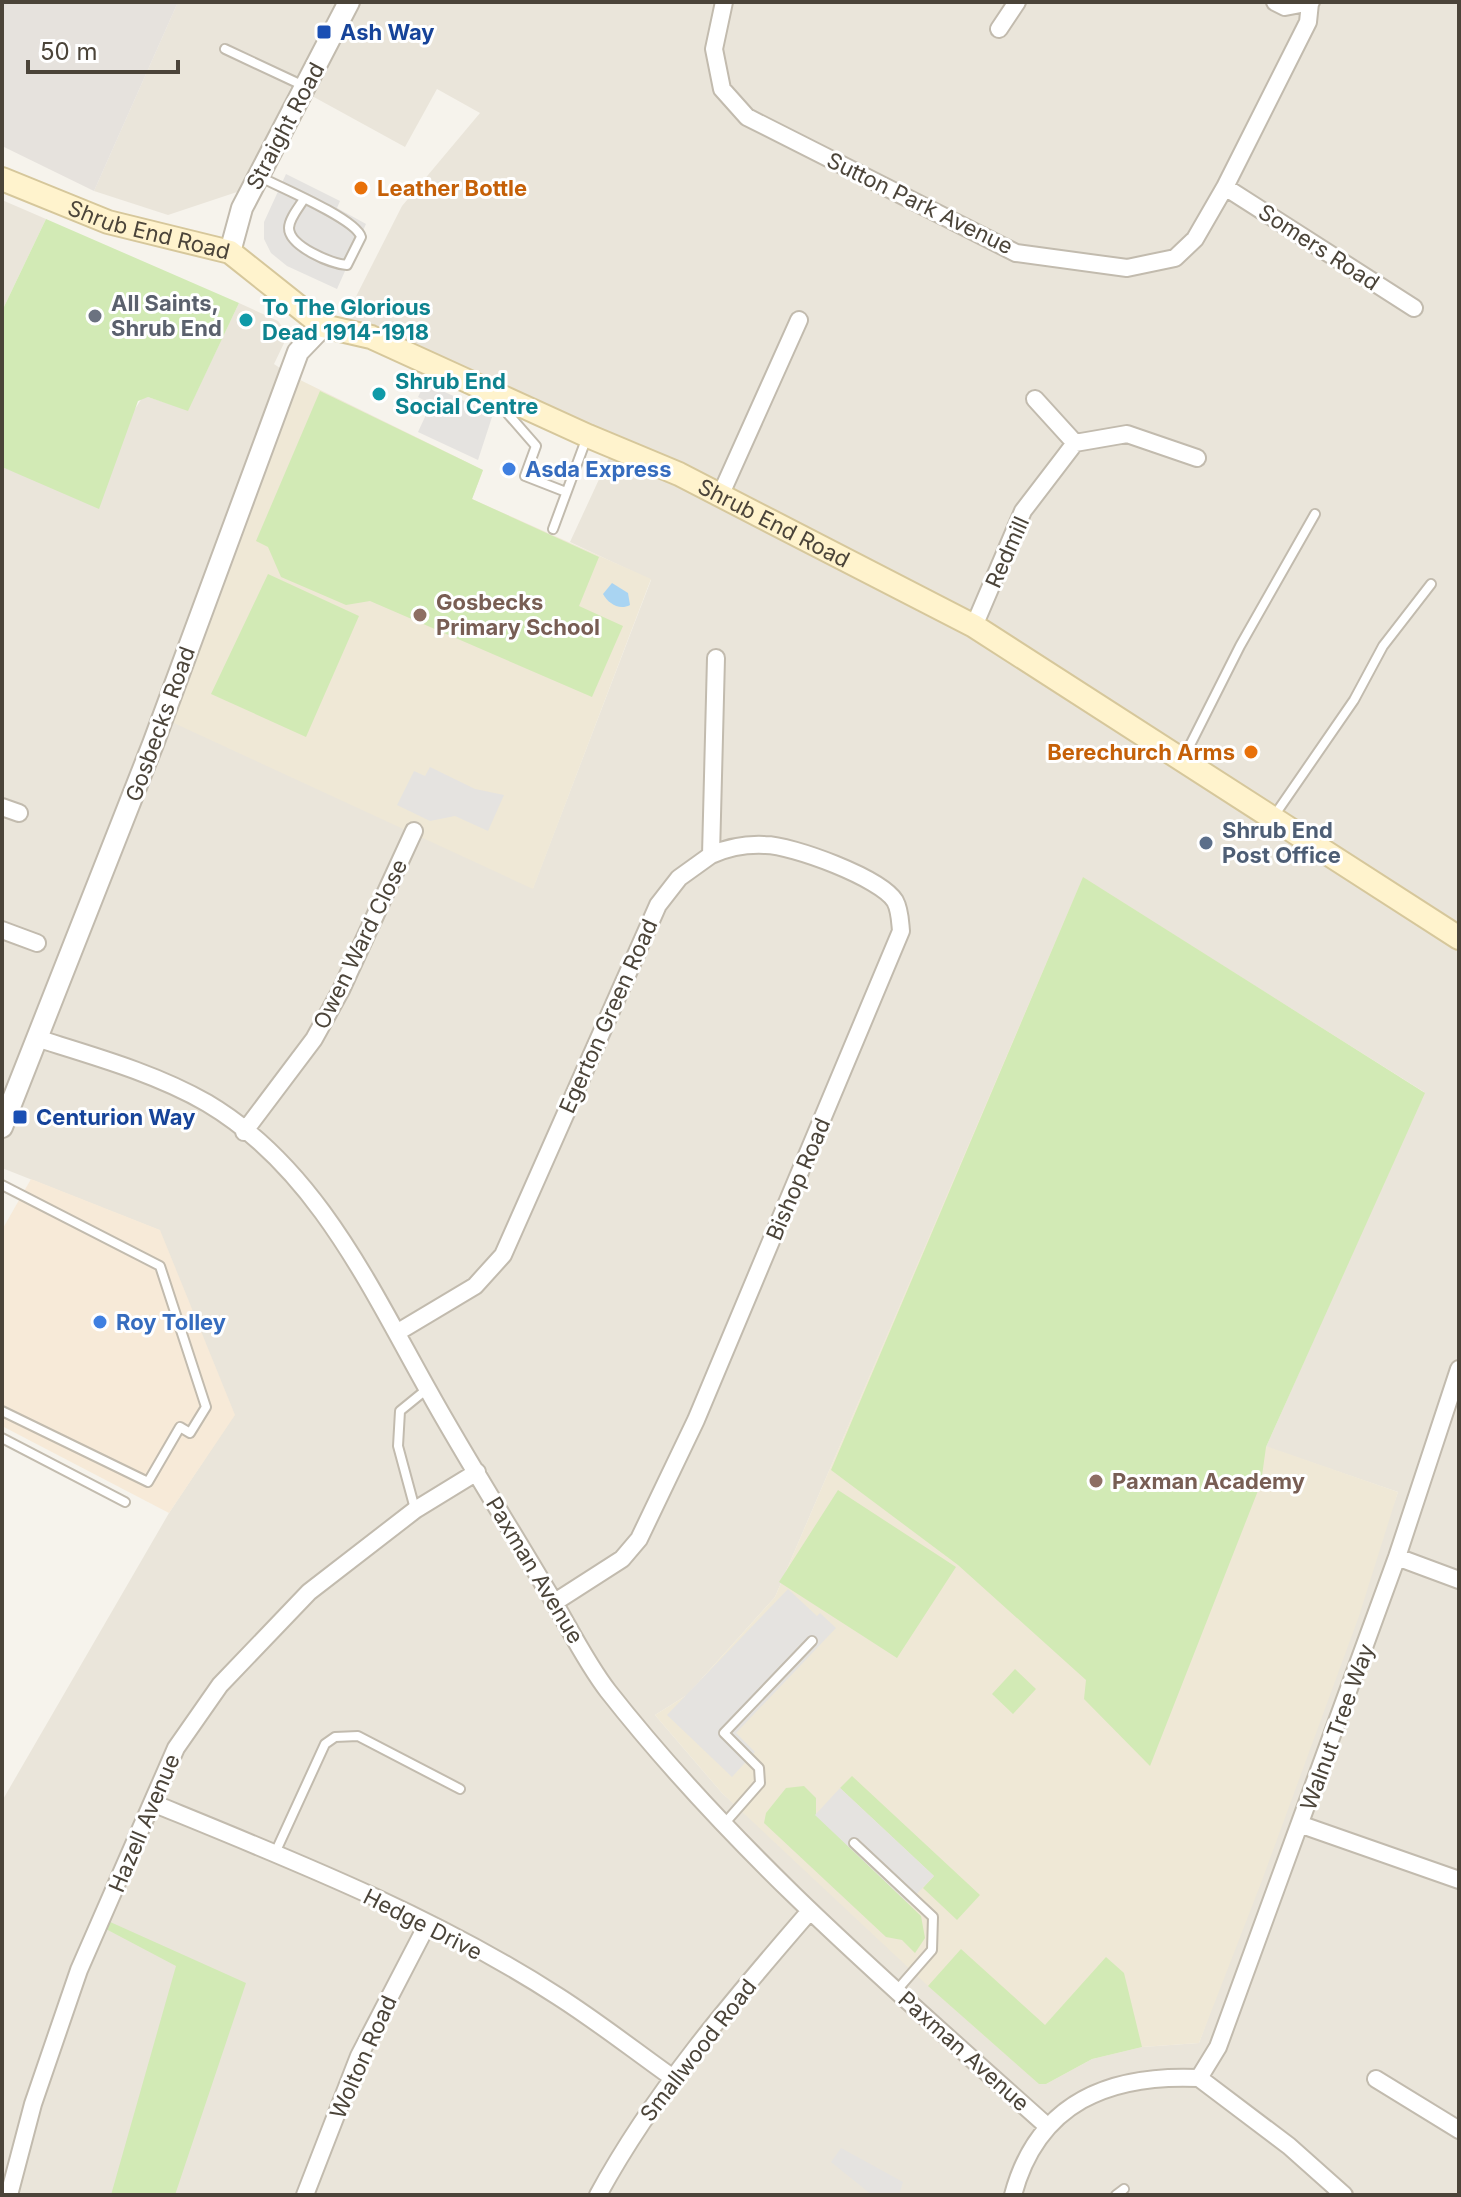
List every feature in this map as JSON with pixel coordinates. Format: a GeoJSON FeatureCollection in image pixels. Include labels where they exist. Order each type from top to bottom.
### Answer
{"type":"FeatureCollection","features":[{"type":"Feature","properties":{"kind":"main road","name":"Shrub End Road"},"geometry":{"type":"LineString","coordinates":[[2,179],[108,222],[230,252],[323,326],[371,337],[679,474],[974,626],[1459,938]]}},
{"type":"Feature","properties":{"kind":"street","name":"Straight Road"},"geometry":{"type":"LineString","coordinates":[[230,252],[242,208],[349,2]]}},
{"type":"Feature","properties":{"kind":"street","name":"Sutton Park Avenue"},"geometry":{"type":"LineString","coordinates":[[724,2],[714,49],[716,62],[722,89],[747,117],[1016,253],[1127,268],[1175,258],[1195,239],[1225,187],[1308,22],[1311,3]]}},
{"type":"Feature","properties":{"kind":"street"},"geometry":{"type":"LineString","coordinates":[[999,29],[1017,2]]}},
{"type":"Feature","properties":{"kind":"street"},"geometry":{"type":"LineString","coordinates":[[1275,2],[1285,7],[1311,3]]}},
{"type":"Feature","properties":{"kind":"street","name":"Somers Road"},"geometry":{"type":"LineString","coordinates":[[1225,187],[1414,308]]}},
{"type":"Feature","properties":{"kind":"street"},"geometry":{"type":"LineString","coordinates":[[720,496],[799,320]]}},
{"type":"Feature","properties":{"kind":"street","name":"Gosbecks Road"},"geometry":{"type":"LineString","coordinates":[[2,1127],[148,759],[298,352],[323,326]]}},
{"type":"Feature","properties":{"kind":"street"},"geometry":{"type":"LineString","coordinates":[[1035,399],[1075,443],[1127,434],[1197,458]]}},
{"type":"Feature","properties":{"kind":"street","name":"Redmill"},"geometry":{"type":"LineString","coordinates":[[974,626],[1023,511],[1075,443]]}},
{"type":"Feature","properties":{"kind":"street"},"geometry":{"type":"LineString","coordinates":[[711,855],[716,658]]}},
{"type":"Feature","properties":{"kind":"street"},"geometry":{"type":"LineString","coordinates":[[2,807],[19,813]]}},
{"type":"Feature","properties":{"kind":"street","name":"Owen Ward Close"},"geometry":{"type":"LineString","coordinates":[[244,1132],[314,1039],[341,990],[414,831]]}},
{"type":"Feature","properties":{"kind":"street","name":"Bishop Road"},"geometry":{"type":"LineString","coordinates":[[555,1602],[622,1559],[639,1539],[696,1420],[901,931],[894,900],[881,888],[825,862],[768,844],[732,846],[711,855]]}},
{"type":"Feature","properties":{"kind":"street","name":"Egerton Green Road"},"geometry":{"type":"LineString","coordinates":[[398,1332],[475,1286],[503,1255],[658,905],[679,878],[711,855]]}},
{"type":"Feature","properties":{"kind":"street"},"geometry":{"type":"LineString","coordinates":[[2,930],[37,943]]}},
{"type":"Feature","properties":{"kind":"street","name":"Paxman Avenue"},"geometry":{"type":"LineString","coordinates":[[36,1038],[175,1087],[210,1105],[305,1189],[398,1332],[427,1389],[604,1686],[671,1771],[809,1912],[1047,2126]]}},
{"type":"Feature","properties":{"kind":"street","name":"Walnut Tree Way"},"geometry":{"type":"LineString","coordinates":[[1199,2078],[1218,2047],[1302,1825],[1397,1557],[1459,1369]]}},
{"type":"Feature","properties":{"kind":"street","name":"Hazell Avenue"},"geometry":{"type":"LineString","coordinates":[[9,2195],[33,2104],[79,1970],[155,1804],[176,1748],[220,1685],[309,1592],[415,1510],[477,1472]]}},
{"type":"Feature","properties":{"kind":"street"},"geometry":{"type":"LineString","coordinates":[[1397,1557],[1459,1580]]}},
{"type":"Feature","properties":{"kind":"street","name":"Hedge Drive"},"geometry":{"type":"LineString","coordinates":[[155,1804],[275,1853],[428,1923],[558,1996],[673,2078]]}},
{"type":"Feature","properties":{"kind":"street"},"geometry":{"type":"LineString","coordinates":[[1302,1825],[1459,1880]]}},
{"type":"Feature","properties":{"kind":"street","name":"Smallwood Road"},"geometry":{"type":"LineString","coordinates":[[598,2195],[628,2139],[673,2078],[809,1912]]}},
{"type":"Feature","properties":{"kind":"street","name":"Wolton Road"},"geometry":{"type":"LineString","coordinates":[[305,2195],[359,2056],[428,1923]]}},
{"type":"Feature","properties":{"kind":"street"},"geometry":{"type":"LineString","coordinates":[[1013,2195],[1020,2169],[1047,2126],[1081,2099],[1115,2084],[1163,2077],[1199,2078],[1289,2146],[1344,2195]]}},
{"type":"Feature","properties":{"kind":"street"},"geometry":{"type":"LineString","coordinates":[[1376,2079],[1459,2130]]}},
{"type":"Feature","properties":{"kind":"lane"},"geometry":{"type":"LineString","coordinates":[[225,49],[307,87]]}},
{"type":"Feature","properties":{"kind":"lane"},"geometry":{"type":"LineString","coordinates":[[259,177],[304,199],[359,230],[361,237],[347,265],[330,261],[293,240],[288,230],[290,222],[304,199]]}},
{"type":"Feature","properties":{"kind":"lane"},"geometry":{"type":"LineString","coordinates":[[512,401],[508,414],[536,446],[525,476],[566,492]]}},
{"type":"Feature","properties":{"kind":"lane"},"geometry":{"type":"LineString","coordinates":[[553,529],[588,436]]}},
{"type":"Feature","properties":{"kind":"lane"},"geometry":{"type":"LineString","coordinates":[[1182,762],[1240,646],[1315,514]]}},
{"type":"Feature","properties":{"kind":"lane"},"geometry":{"type":"LineString","coordinates":[[1271,819],[1354,700],[1383,646],[1431,584]]}},
{"type":"Feature","properties":{"kind":"lane"},"geometry":{"type":"LineString","coordinates":[[2,1185],[160,1266],[206,1407],[190,1433],[180,1427],[148,1482],[2,1411]]}},
{"type":"Feature","properties":{"kind":"lane"},"geometry":{"type":"LineString","coordinates":[[415,1510],[398,1446],[400,1411],[427,1389]]}},
{"type":"Feature","properties":{"kind":"lane"},"geometry":{"type":"LineString","coordinates":[[2,1438],[125,1502]]}},
{"type":"Feature","properties":{"kind":"lane"},"geometry":{"type":"LineString","coordinates":[[723,1824],[760,1783],[759,1768],[724,1733],[812,1641]]}},
{"type":"Feature","properties":{"kind":"lane"},"geometry":{"type":"LineString","coordinates":[[275,1853],[325,1744],[335,1737],[358,1736],[460,1789]]}},
{"type":"Feature","properties":{"kind":"lane"},"geometry":{"type":"LineString","coordinates":[[854,1843],[933,1917],[932,1950],[896,1991]]}},
{"type":"Feature","properties":{"kind":"shaded area"},"geometry":{"type":"Polygon","coordinates":[[[2,2],[178,2],[94,191],[2,146],[2,2]]]}},
{"type":"Feature","properties":{"kind":"shaded area"},"geometry":{"type":"Polygon","coordinates":[[[178,2],[1459,2],[1459,2195],[2,2195],[2,1801],[169,1513],[234,1415],[159,1230],[2,1168],[2,467],[15,472],[133,412],[142,398],[148,397],[188,410],[239,303],[278,321],[286,339],[274,364],[290,375],[414,831],[533,888],[651,580],[570,542],[614,447],[339,330],[402,206],[480,113],[437,89],[405,147],[292,85],[240,191],[168,215],[94,191],[178,2]],[[1083,878],[775,1597],[687,1695],[655,1715],[722,1793],[1046,2084],[1092,2059],[1142,2047],[1199,2043],[1398,1492],[1266,1447],[1424,1092],[1083,878]]]}},
{"type":"Feature","properties":{"kind":"shaded area"},"geometry":{"type":"Polygon","coordinates":[[[286,174],[340,201],[337,208],[366,224],[337,289],[287,266],[271,253],[264,239],[264,222],[286,174]]]}},
{"type":"Feature","properties":{"kind":"shaded area"},"geometry":{"type":"Polygon","coordinates":[[[2,200],[46,219],[2,311],[2,200]]]}},
{"type":"Feature","properties":{"kind":"shaded area","name":"Gosbecks Primary School"},"geometry":{"type":"Polygon","coordinates":[[[290,375],[483,470],[472,499],[651,579],[533,889],[163,718],[290,375]]]}},
{"type":"Feature","properties":{"kind":"shaded area"},"geometry":{"type":"Polygon","coordinates":[[[425,383],[493,414],[478,460],[418,432],[431,404],[418,397],[425,383]]]}},
{"type":"Feature","properties":{"kind":"shaded area"},"geometry":{"type":"Polygon","coordinates":[[[430,767],[475,789],[504,795],[488,831],[455,816],[430,821],[397,805],[414,771],[425,776],[430,767]]]}},
{"type":"Feature","properties":{"kind":"shaded area","name":"Paxman Academy"},"geometry":{"type":"Polygon","coordinates":[[[1083,877],[1425,1093],[1266,1446],[1398,1492],[1359,1616],[1199,2043],[1142,2047],[1092,2059],[1046,2084],[1039,2084],[928,1986],[722,1793],[655,1715],[687,1695],[775,1597],[1083,877]]]}},
{"type":"Feature","properties":{"kind":"shaded area","name":"Roy Tolley"},"geometry":{"type":"Polygon","coordinates":[[[31,1179],[160,1230],[235,1415],[169,1513],[2,1426],[2,1230],[31,1179]]]}},
{"type":"Feature","properties":{"kind":"shaded area"},"geometry":{"type":"Polygon","coordinates":[[[788,1589],[817,1616],[820,1613],[836,1628],[736,1733],[755,1752],[732,1777],[667,1715],[788,1589]]]}},
{"type":"Feature","properties":{"kind":"shaded area"},"geometry":{"type":"Polygon","coordinates":[[[840,1788],[934,1876],[908,1903],[815,1815],[840,1788]]]}},
{"type":"Feature","properties":{"kind":"shaded area"},"geometry":{"type":"Polygon","coordinates":[[[841,2148],[903,2182],[899,2195],[872,2195],[831,2162],[841,2148]]]}},
{"type":"Feature","properties":{"kind":"green space"},"geometry":{"type":"Polygon","coordinates":[[[46,219],[239,303],[188,411],[148,397],[138,401],[99,509],[2,467],[2,311],[46,219]]]}},
{"type":"Feature","properties":{"kind":"green space"},"geometry":{"type":"Polygon","coordinates":[[[320,391],[483,470],[472,499],[599,557],[579,606],[623,626],[592,697],[370,601],[346,605],[281,577],[268,547],[256,541],[320,391]]]}},
{"type":"Feature","properties":{"kind":"green space"},"geometry":{"type":"Polygon","coordinates":[[[268,574],[359,616],[306,737],[211,694],[268,574]]]}},
{"type":"Feature","properties":{"kind":"green space"},"geometry":{"type":"Polygon","coordinates":[[[1083,877],[1425,1093],[1266,1447],[1261,1483],[1150,1766],[1084,1699],[1086,1680],[958,1565],[831,1470],[1083,877]]]}},
{"type":"Feature","properties":{"kind":"green space"},"geometry":{"type":"Polygon","coordinates":[[[838,1490],[956,1567],[897,1658],[779,1582],[838,1490]]]}},
{"type":"Feature","properties":{"kind":"green space"},"geometry":{"type":"Polygon","coordinates":[[[1015,1669],[1036,1689],[1013,1714],[992,1694],[1015,1669]]]}},
{"type":"Feature","properties":{"kind":"green space"},"geometry":{"type":"Polygon","coordinates":[[[852,1776],[980,1895],[957,1920],[923,1888],[934,1876],[840,1788],[852,1776]]]}},
{"type":"Feature","properties":{"kind":"green space"},"geometry":{"type":"Polygon","coordinates":[[[804,1786],[816,1798],[816,1815],[921,1916],[925,1938],[915,1953],[902,1940],[886,1937],[764,1823],[766,1813],[786,1788],[804,1786]]]}},
{"type":"Feature","properties":{"kind":"green space"},"geometry":{"type":"Polygon","coordinates":[[[108,1921],[246,1983],[175,2195],[111,2195],[176,1966],[104,1928],[108,1921]]]}},
{"type":"Feature","properties":{"kind":"green space"},"geometry":{"type":"Polygon","coordinates":[[[961,1949],[1045,2025],[1106,1957],[1124,1973],[1142,2047],[1092,2059],[1046,2084],[1039,2084],[928,1986],[961,1949]]]}},
{"type":"Feature","properties":{"kind":"water"},"geometry":{"type":"Polygon","coordinates":[[[612,583],[628,593],[630,605],[618,607],[605,597],[603,594],[612,583]]]}},
{"type":"Feature","properties":{"kind":"place","name":"Ash Way"},"geometry":{"type":"Point","coordinates":[324,32]}},
{"type":"Feature","properties":{"kind":"place","name":"Leather Bottle"},"geometry":{"type":"Point","coordinates":[361,188]}},
{"type":"Feature","properties":{"kind":"place","name":"All Saints, Shrub End"},"geometry":{"type":"Point","coordinates":[95,316]}},
{"type":"Feature","properties":{"kind":"place","name":"To The Glorious Dead 1914-1918"},"geometry":{"type":"Point","coordinates":[246,320]}},
{"type":"Feature","properties":{"kind":"place","name":"Shrub End Social Centre"},"geometry":{"type":"Point","coordinates":[379,394]}},
{"type":"Feature","properties":{"kind":"place","name":"Asda Express"},"geometry":{"type":"Point","coordinates":[509,469]}},
{"type":"Feature","properties":{"kind":"place","name":"Gosbecks Primary School"},"geometry":{"type":"Point","coordinates":[420,615]}},
{"type":"Feature","properties":{"kind":"place","name":"Berechurch Arms"},"geometry":{"type":"Point","coordinates":[1251,752]}},
{"type":"Feature","properties":{"kind":"place","name":"Shrub End Post Office"},"geometry":{"type":"Point","coordinates":[1206,843]}},
{"type":"Feature","properties":{"kind":"place","name":"Centurion Way"},"geometry":{"type":"Point","coordinates":[20,1117]}},
{"type":"Feature","properties":{"kind":"place","name":"Roy Tolley"},"geometry":{"type":"Point","coordinates":[100,1322]}},
{"type":"Feature","properties":{"kind":"place","name":"Paxman Academy"},"geometry":{"type":"Point","coordinates":[1096,1481]}}]}
